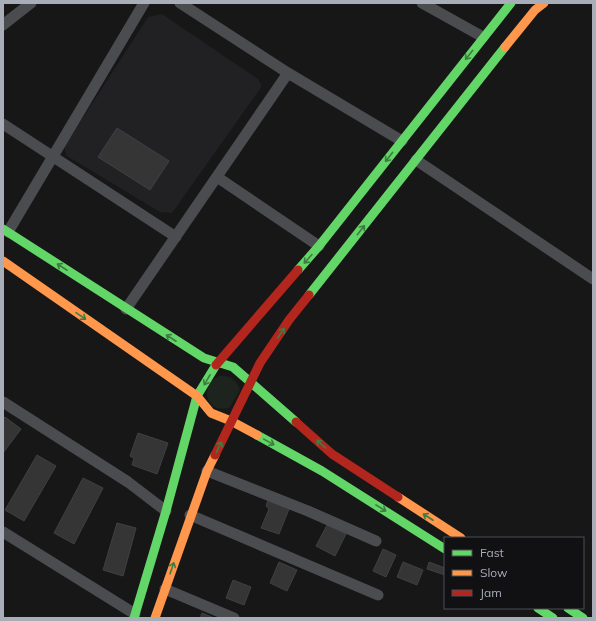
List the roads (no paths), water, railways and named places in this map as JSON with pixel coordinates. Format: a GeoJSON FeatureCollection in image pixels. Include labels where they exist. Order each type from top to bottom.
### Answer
{"type":"FeatureCollection","features":[{"type":"Feature","properties":{"kind":"main road"},"geometry":{"type":"LineString","coordinates":[[134,616],[166,511],[197,396],[217,363],[319,246],[511,3]]}},
{"type":"Feature","properties":{"kind":"main road"},"geometry":{"type":"LineString","coordinates":[[155,618],[190,515],[207,471],[260,363],[289,320],[535,10],[544,3]]}},
{"type":"Feature","properties":{"kind":"main road"},"geometry":{"type":"LineString","coordinates":[[6,230],[204,358],[233,367],[332,454],[459,537]]}},
{"type":"Feature","properties":{"kind":"main road"},"geometry":{"type":"LineString","coordinates":[[3,262],[197,396],[211,413],[231,421],[322,471],[444,548]]}},
{"type":"Feature","properties":{"kind":"main road"},"geometry":{"type":"LineString","coordinates":[[540,609],[553,618]]}},
{"type":"Feature","properties":{"kind":"main road"},"geometry":{"type":"LineString","coordinates":[[570,609],[583,618]]}},
{"type":"Feature","properties":{"kind":"street"},"geometry":{"type":"LineString","coordinates":[[3,25],[31,3]]}},
{"type":"Feature","properties":{"kind":"street"},"geometry":{"type":"LineString","coordinates":[[6,230],[53,156],[144,3]]}},
{"type":"Feature","properties":{"kind":"street"},"geometry":{"type":"LineString","coordinates":[[180,3],[288,73],[402,141]]}},
{"type":"Feature","properties":{"kind":"street"},"geometry":{"type":"LineString","coordinates":[[422,3],[483,37]]}},
{"type":"Feature","properties":{"kind":"street"},"geometry":{"type":"LineString","coordinates":[[126,309],[288,73]]}},
{"type":"Feature","properties":{"kind":"street"},"geometry":{"type":"LineString","coordinates":[[3,124],[176,237]]}},
{"type":"Feature","properties":{"kind":"street"},"geometry":{"type":"LineString","coordinates":[[416,160],[592,277]]}},
{"type":"Feature","properties":{"kind":"street"},"geometry":{"type":"LineString","coordinates":[[217,177],[319,246]]}},
{"type":"Feature","properties":{"kind":"street"},"geometry":{"type":"LineString","coordinates":[[3,402],[128,482],[166,511]]}},
{"type":"Feature","properties":{"kind":"street"},"geometry":{"type":"LineString","coordinates":[[207,471],[308,510],[376,541]]}},
{"type":"Feature","properties":{"kind":"street"},"geometry":{"type":"LineString","coordinates":[[190,515],[378,595]]}},
{"type":"Feature","properties":{"kind":"street"},"geometry":{"type":"LineString","coordinates":[[3,532],[134,616]]}},
{"type":"Feature","properties":{"kind":"street"},"geometry":{"type":"LineString","coordinates":[[165,589],[234,618]]}}]}
